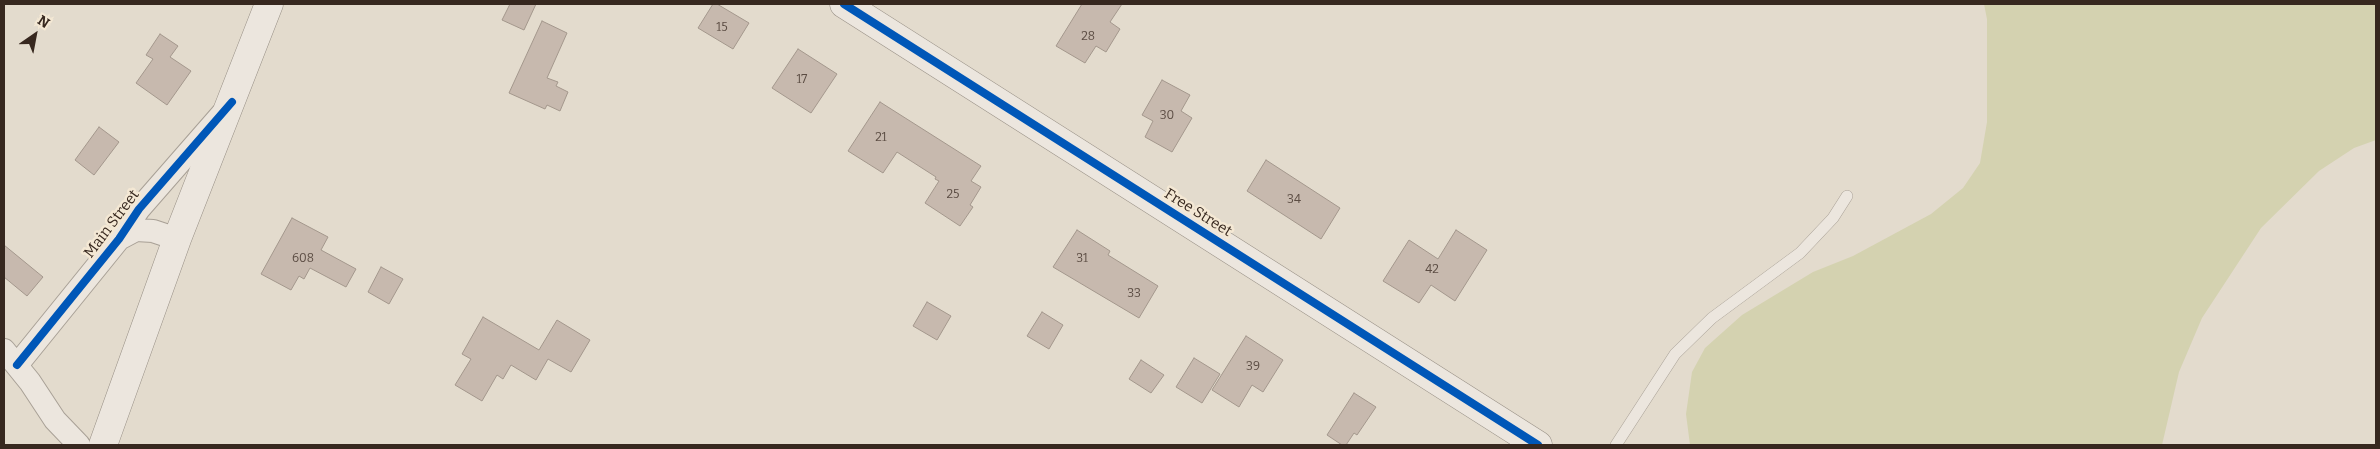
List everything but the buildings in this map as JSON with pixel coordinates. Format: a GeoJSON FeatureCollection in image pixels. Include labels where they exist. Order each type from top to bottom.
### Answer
{"type":"FeatureCollection","features":[{"type":"Feature","properties":{"kind":"street","name":"Main Street"},"geometry":{"type":"LineString","coordinates":[[103,445],[177,239],[232,102],[268,4]]}},
{"type":"Feature","properties":{"kind":"street","name":"Free Street"},"geometry":{"type":"LineString","coordinates":[[844,4],[1538,445]]}},
{"type":"Feature","properties":{"kind":"street","name":"Main Street"},"geometry":{"type":"LineString","coordinates":[[10,357],[119,239],[139,209],[232,102]]}},
{"type":"Feature","properties":{"kind":"street","name":"Main Street"},"geometry":{"type":"LineString","coordinates":[[119,239],[136,230],[153,231],[177,239]]}},
{"type":"Feature","properties":{"kind":"street"},"geometry":{"type":"LineString","coordinates":[[10,357],[55,420],[79,445]]}},
{"type":"Feature","properties":{"kind":"lane"},"geometry":{"type":"LineString","coordinates":[[1616,445],[1675,354],[1712,318],[1800,253],[1833,218],[1847,196]]}},
{"type":"Feature","properties":{"kind":"shaded area"},"geometry":{"type":"Polygon","coordinates":[[[1984,4],[2376,4],[2376,140],[2354,148],[2319,171],[2261,228],[2202,318],[2179,372],[2162,445],[1690,445],[1686,414],[1692,372],[1705,348],[1742,315],[1813,272],[1853,256],[1931,214],[1963,188],[1980,163],[1987,122],[1987,19],[1984,4]]]}},
{"type":"Feature","properties":{"kind":"cycle path"},"geometry":{"type":"LineString","coordinates":[[844,4],[1538,445]]}},
{"type":"Feature","properties":{"kind":"cycle path"},"geometry":{"type":"LineString","coordinates":[[17,365],[119,239],[139,209],[232,102]]}}]}
